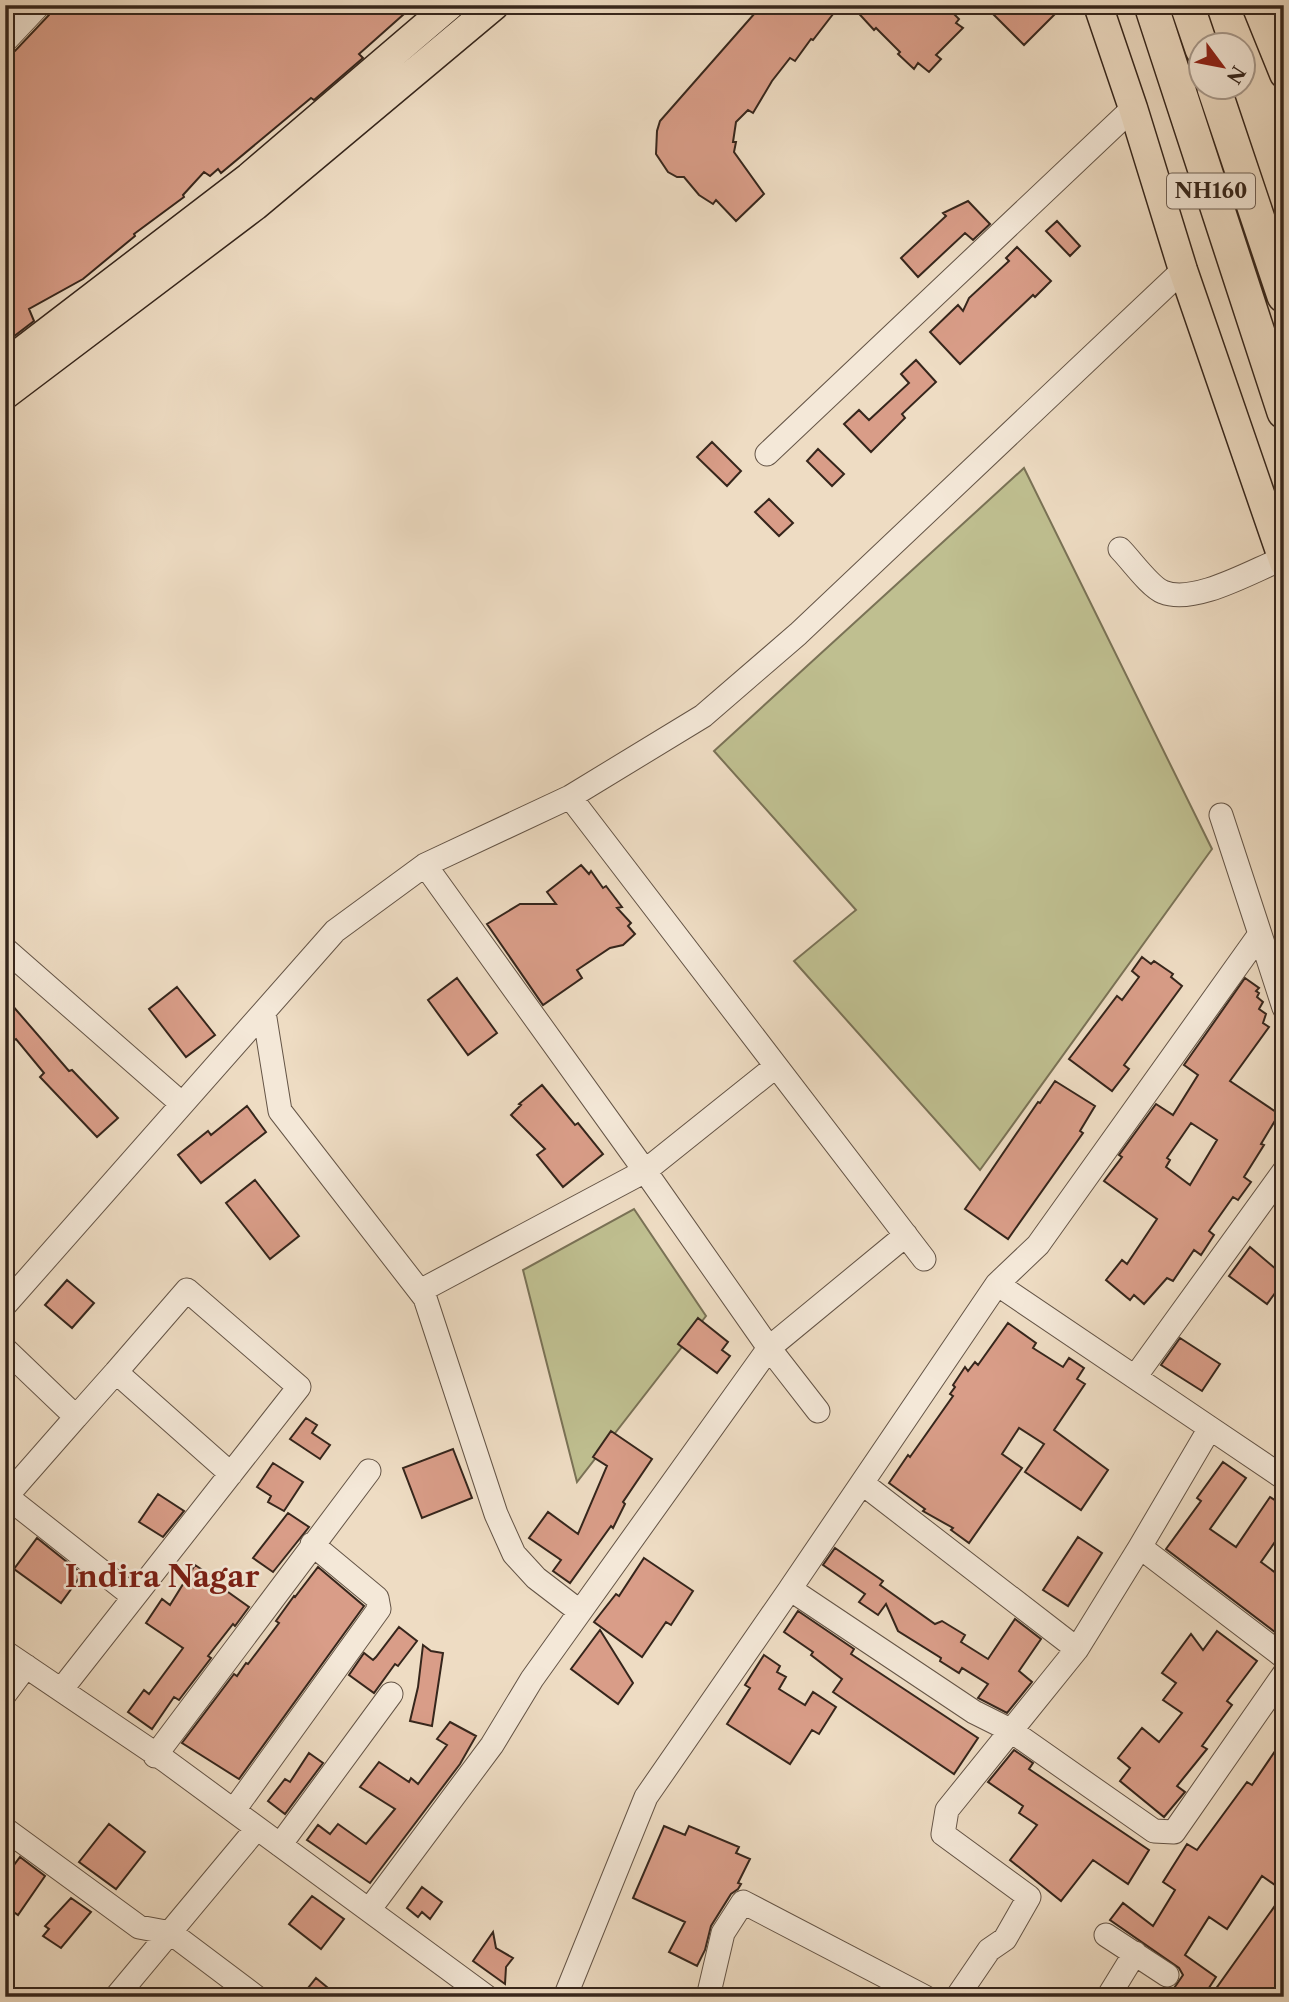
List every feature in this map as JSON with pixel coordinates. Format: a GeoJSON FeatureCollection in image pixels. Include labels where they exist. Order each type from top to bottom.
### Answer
{"type":"FeatureCollection","features":[{"type":"Feature","properties":{"kind":"highway","name":"NH160"},"geometry":{"type":"LineString","coordinates":[[1151,5],[1284,412]]}},
{"type":"Feature","properties":{"kind":"highway"},"geometry":{"type":"LineString","coordinates":[[1187,5],[1196,32]]}},
{"type":"Feature","properties":{"kind":"highway","name":"NH160"},"geometry":{"type":"LineString","coordinates":[[1219,102],[1284,296]]}},
{"type":"Feature","properties":{"kind":"main road"},"geometry":{"type":"LineString","coordinates":[[5,395],[255,205],[495,5]]}},
{"type":"Feature","properties":{"kind":"main road"},"geometry":{"type":"LineString","coordinates":[[1098,5],[1133,107],[1183,270],[1283,561]]}},
{"type":"Feature","properties":{"kind":"main road"},"geometry":{"type":"LineString","coordinates":[[1256,5],[1284,73]]}},
{"type":"Feature","properties":{"kind":"main road"},"geometry":{"type":"LineString","coordinates":[[5,363],[249,177],[448,6]]}},
{"type":"Feature","properties":{"kind":"street"},"geometry":{"type":"LineString","coordinates":[[5,41],[39,5]]}},
{"type":"Feature","properties":{"kind":"street"},"geometry":{"type":"LineString","coordinates":[[448,6],[468,27]]}},
{"type":"Feature","properties":{"kind":"street"},"geometry":{"type":"LineString","coordinates":[[767,454],[1133,107]]}},
{"type":"Feature","properties":{"kind":"street"},"geometry":{"type":"LineString","coordinates":[[5,1305],[335,931],[425,865],[570,797],[703,716],[808,625],[1183,270]]}},
{"type":"Feature","properties":{"kind":"street"},"geometry":{"type":"LineString","coordinates":[[1120,549],[1160,591],[1177,596],[1200,593],[1283,561]]}},
{"type":"Feature","properties":{"kind":"street"},"geometry":{"type":"LineString","coordinates":[[570,797],[924,1259]]}},
{"type":"Feature","properties":{"kind":"street"},"geometry":{"type":"LineString","coordinates":[[1221,815],[1284,1008]]}},
{"type":"Feature","properties":{"kind":"street"},"geometry":{"type":"LineString","coordinates":[[425,865],[769,1348],[818,1411]]}},
{"type":"Feature","properties":{"kind":"street"},"geometry":{"type":"LineString","coordinates":[[565,1997],[646,1797],[997,1284],[1038,1245],[1260,934]]}},
{"type":"Feature","properties":{"kind":"street"},"geometry":{"type":"LineString","coordinates":[[5,950],[182,1104]]}},
{"type":"Feature","properties":{"kind":"street"},"geometry":{"type":"LineString","coordinates":[[264,1012],[280,1111],[425,1298],[496,1514],[514,1554],[536,1578],[579,1611]]}},
{"type":"Feature","properties":{"kind":"street"},"geometry":{"type":"LineString","coordinates":[[420,1292],[645,1171],[775,1067]]}},
{"type":"Feature","properties":{"kind":"street"},"geometry":{"type":"LineString","coordinates":[[1135,1377],[1284,1171]]}},
{"type":"Feature","properties":{"kind":"street"},"geometry":{"type":"LineString","coordinates":[[369,1910],[492,1745],[532,1679],[579,1611],[769,1348],[906,1235]]}},
{"type":"Feature","properties":{"kind":"street"},"geometry":{"type":"LineString","coordinates":[[997,1284],[1284,1478]]}},
{"type":"Feature","properties":{"kind":"street"},"geometry":{"type":"LineString","coordinates":[[61,1690],[299,1387],[187,1290],[6,1497],[134,1597]]}},
{"type":"Feature","properties":{"kind":"street"},"geometry":{"type":"LineString","coordinates":[[5,1349],[76,1417]]}},
{"type":"Feature","properties":{"kind":"street"},"geometry":{"type":"LineString","coordinates":[[116,1371],[231,1474]]}},
{"type":"Feature","properties":{"kind":"street"},"geometry":{"type":"LineString","coordinates":[[957,1997],[989,1950],[1005,1939],[1029,1897],[943,1834],[947,1810],[1077,1648],[1210,1428]]}},
{"type":"Feature","properties":{"kind":"street"},"geometry":{"type":"LineString","coordinates":[[155,1756],[369,1471]]}},
{"type":"Feature","properties":{"kind":"street"},"geometry":{"type":"LineString","coordinates":[[862,1483],[1077,1648]]}},
{"type":"Feature","properties":{"kind":"street"},"geometry":{"type":"LineString","coordinates":[[234,1810],[379,1609],[377,1598],[312,1544]]}},
{"type":"Feature","properties":{"kind":"street"},"geometry":{"type":"LineString","coordinates":[[1140,1547],[1284,1657]]}},
{"type":"Feature","properties":{"kind":"street"},"geometry":{"type":"LineString","coordinates":[[790,1589],[974,1712],[1010,1730],[1154,1830],[1174,1832],[1284,1674]]}},
{"type":"Feature","properties":{"kind":"street"},"geometry":{"type":"LineString","coordinates":[[5,1652],[166,1761],[486,1997]]}},
{"type":"Feature","properties":{"kind":"street"},"geometry":{"type":"LineString","coordinates":[[5,1694],[26,1666]]}},
{"type":"Feature","properties":{"kind":"street"},"geometry":{"type":"LineString","coordinates":[[280,1845],[391,1694]]}},
{"type":"Feature","properties":{"kind":"street"},"geometry":{"type":"LineString","coordinates":[[116,1997],[257,1828]]}},
{"type":"Feature","properties":{"kind":"street"},"geometry":{"type":"LineString","coordinates":[[5,1829],[139,1927],[171,1933],[256,1997]]}},
{"type":"Feature","properties":{"kind":"street"},"geometry":{"type":"LineString","coordinates":[[708,1997],[723,1933],[743,1902],[925,1997]]}},
{"type":"Feature","properties":{"kind":"street"},"geometry":{"type":"LineString","coordinates":[[1105,1935],[1167,1975]]}},
{"type":"Feature","properties":{"kind":"street"},"geometry":{"type":"LineString","coordinates":[[1108,1997],[1135,1953]]}},
{"type":"Feature","properties":{"kind":"green space"},"geometry":{"type":"Polygon","coordinates":[[[1024,468],[1212,849],[980,1170],[794,961],[856,910],[714,751],[1024,468]]]}},
{"type":"Feature","properties":{"kind":"green space"},"geometry":{"type":"Polygon","coordinates":[[[634,1209],[706,1316],[577,1482],[523,1270],[634,1209]]]}},
{"type":"Feature","properties":{"kind":"building"},"geometry":{"type":"Polygon","coordinates":[[[53,5],[399,5],[404,14],[359,54],[363,58],[314,100],[311,98],[221,173],[218,169],[210,176],[204,172],[184,197],[134,234],[135,236],[83,279],[29,309],[34,321],[13,337],[5,324],[5,55],[15,51],[49,15],[53,5]]]}},
{"type":"Feature","properties":{"kind":"building"},"geometry":{"type":"Polygon","coordinates":[[[762,5],[840,5],[795,61],[790,58],[753,113],[748,110],[736,122],[734,152],[764,194],[736,221],[716,200],[713,204],[699,195],[684,177],[668,172],[656,154],[657,131],[660,121],[762,5]]]}},
{"type":"Feature","properties":{"kind":"building"},"geometry":{"type":"Polygon","coordinates":[[[851,5],[945,5],[959,19],[956,23],[963,28],[936,55],[941,59],[929,72],[918,63],[914,69],[851,5]]]}},
{"type":"Feature","properties":{"kind":"building"},"geometry":{"type":"Polygon","coordinates":[[[984,5],[1064,5],[1024,45],[984,5]]]}},
{"type":"Feature","properties":{"kind":"building"},"geometry":{"type":"Polygon","coordinates":[[[968,201],[990,224],[973,240],[965,233],[918,277],[901,258],[946,216],[943,213],[968,201]]]}},
{"type":"Feature","properties":{"kind":"building"},"geometry":{"type":"Polygon","coordinates":[[[1057,221],[1080,246],[1070,256],[1046,231],[1057,221]]]}},
{"type":"Feature","properties":{"kind":"building"},"geometry":{"type":"Polygon","coordinates":[[[1017,247],[1051,281],[960,364],[930,332],[958,305],[963,311],[969,298],[1009,261],[1006,258],[1017,247]]]}},
{"type":"Feature","properties":{"kind":"building"},"geometry":{"type":"Polygon","coordinates":[[[916,360],[936,382],[902,414],[905,418],[871,452],[844,424],[859,410],[869,420],[909,383],[901,374],[916,360]]]}},
{"type":"Feature","properties":{"kind":"building"},"geometry":{"type":"Polygon","coordinates":[[[712,442],[741,471],[727,486],[697,457],[712,442]]]}},
{"type":"Feature","properties":{"kind":"building"},"geometry":{"type":"Polygon","coordinates":[[[818,449],[844,474],[832,486],[807,461],[818,449]]]}},
{"type":"Feature","properties":{"kind":"building"},"geometry":{"type":"Polygon","coordinates":[[[769,499],[793,523],[779,536],[755,512],[769,499]]]}},
{"type":"Feature","properties":{"kind":"building"},"geometry":{"type":"Polygon","coordinates":[[[581,865],[589,874],[591,871],[603,888],[606,886],[622,907],[617,908],[631,923],[628,926],[635,934],[623,945],[610,948],[577,970],[582,978],[543,1005],[487,924],[520,904],[556,904],[547,892],[581,865]]]}},
{"type":"Feature","properties":{"kind":"building"},"geometry":{"type":"Polygon","coordinates":[[[1142,957],[1151,964],[1154,961],[1173,974],[1171,977],[1182,986],[1124,1065],[1129,1069],[1112,1091],[1069,1059],[1117,996],[1122,1000],[1139,977],[1132,971],[1142,957]]]}},
{"type":"Feature","properties":{"kind":"building"},"geometry":{"type":"Polygon","coordinates":[[[457,978],[497,1033],[468,1055],[428,1000],[457,978]]]}},
{"type":"Feature","properties":{"kind":"building"},"geometry":{"type":"Polygon","coordinates":[[[1245,978],[1259,988],[1256,991],[1259,993],[1257,997],[1263,1002],[1259,1009],[1266,1014],[1263,1023],[1269,1027],[1230,1081],[1279,1114],[1244,1177],[1251,1182],[1238,1200],[1233,1197],[1209,1231],[1214,1235],[1201,1255],[1194,1250],[1173,1281],[1167,1278],[1144,1304],[1134,1295],[1130,1300],[1106,1280],[1122,1260],[1127,1264],[1157,1219],[1104,1181],[1122,1157],[1119,1155],[1156,1104],[1173,1115],[1198,1075],[1184,1065],[1245,978]],[[1191,1123],[1167,1158],[1170,1160],[1166,1167],[1190,1185],[1217,1140],[1191,1123]]]}},
{"type":"Feature","properties":{"kind":"building"},"geometry":{"type":"Polygon","coordinates":[[[177,987],[215,1035],[186,1057],[149,1009],[177,987]]]}},
{"type":"Feature","properties":{"kind":"building"},"geometry":{"type":"Polygon","coordinates":[[[5,997],[69,1071],[72,1070],[118,1118],[97,1137],[40,1077],[44,1073],[16,1039],[13,1041],[5,1033],[5,997]]]}},
{"type":"Feature","properties":{"kind":"building"},"geometry":{"type":"Polygon","coordinates":[[[1055,1081],[1095,1106],[1080,1131],[1083,1133],[1008,1239],[965,1209],[1055,1081]]]}},
{"type":"Feature","properties":{"kind":"building"},"geometry":{"type":"Polygon","coordinates":[[[542,1085],[603,1154],[563,1187],[537,1155],[545,1149],[511,1115],[521,1105],[519,1104],[542,1085]]]}},
{"type":"Feature","properties":{"kind":"building"},"geometry":{"type":"Polygon","coordinates":[[[247,1106],[266,1132],[201,1183],[178,1155],[208,1131],[211,1135],[247,1106]]]}},
{"type":"Feature","properties":{"kind":"building"},"geometry":{"type":"Polygon","coordinates":[[[255,1180],[299,1236],[270,1259],[226,1203],[255,1180]]]}},
{"type":"Feature","properties":{"kind":"building"},"geometry":{"type":"Polygon","coordinates":[[[1250,1247],[1284,1276],[1284,1281],[1267,1304],[1229,1276],[1250,1247]]]}},
{"type":"Feature","properties":{"kind":"building"},"geometry":{"type":"Polygon","coordinates":[[[67,1280],[94,1303],[72,1328],[45,1305],[67,1280]]]}},
{"type":"Feature","properties":{"kind":"building"},"geometry":{"type":"Polygon","coordinates":[[[698,1318],[728,1342],[722,1350],[730,1356],[717,1373],[678,1344],[698,1318]]]}},
{"type":"Feature","properties":{"kind":"building"},"geometry":{"type":"Polygon","coordinates":[[[1008,1323],[1036,1343],[1033,1348],[1063,1367],[1069,1358],[1084,1368],[1077,1379],[1085,1384],[1054,1430],[1108,1470],[1081,1510],[1025,1472],[1044,1444],[1019,1428],[1002,1454],[1022,1468],[969,1543],[951,1530],[953,1528],[923,1511],[925,1509],[889,1483],[953,1396],[950,1394],[955,1387],[953,1385],[965,1367],[968,1371],[975,1362],[978,1365],[1008,1323]]]}},
{"type":"Feature","properties":{"kind":"building"},"geometry":{"type":"Polygon","coordinates":[[[1180,1338],[1220,1364],[1202,1391],[1161,1365],[1180,1338]]]}},
{"type":"Feature","properties":{"kind":"building"},"geometry":{"type":"Polygon","coordinates":[[[306,1418],[317,1425],[312,1433],[330,1445],[320,1459],[290,1439],[306,1418]]]}},
{"type":"Feature","properties":{"kind":"building"},"geometry":{"type":"Polygon","coordinates":[[[611,1431],[652,1459],[623,1502],[625,1504],[613,1528],[611,1526],[570,1583],[553,1571],[561,1560],[529,1538],[548,1512],[578,1534],[607,1466],[593,1457],[611,1431]]]}},
{"type":"Feature","properties":{"kind":"building"},"geometry":{"type":"Polygon","coordinates":[[[453,1449],[472,1498],[422,1518],[403,1468],[453,1449]]]}},
{"type":"Feature","properties":{"kind":"building"},"geometry":{"type":"Polygon","coordinates":[[[1223,1462],[1246,1478],[1210,1529],[1236,1547],[1270,1497],[1284,1506],[1284,1529],[1261,1562],[1284,1579],[1284,1639],[1166,1549],[1201,1501],[1197,1498],[1223,1462]]]}},
{"type":"Feature","properties":{"kind":"building"},"geometry":{"type":"Polygon","coordinates":[[[273,1463],[303,1482],[284,1511],[268,1502],[271,1496],[257,1487],[273,1463]]]}},
{"type":"Feature","properties":{"kind":"building"},"geometry":{"type":"Polygon","coordinates":[[[158,1494],[184,1511],[163,1537],[139,1522],[158,1494]]]}},
{"type":"Feature","properties":{"kind":"building"},"geometry":{"type":"Polygon","coordinates":[[[288,1513],[309,1527],[273,1572],[253,1558],[288,1513]]]}},
{"type":"Feature","properties":{"kind":"building"},"geometry":{"type":"Polygon","coordinates":[[[1078,1537],[1102,1553],[1068,1606],[1043,1590],[1078,1537]]]}},
{"type":"Feature","properties":{"kind":"building"},"geometry":{"type":"Polygon","coordinates":[[[37,1538],[82,1574],[61,1603],[14,1569],[37,1538]]]}},
{"type":"Feature","properties":{"kind":"building"},"geometry":{"type":"Polygon","coordinates":[[[835,1548],[883,1581],[880,1585],[935,1624],[942,1621],[965,1635],[961,1642],[988,1659],[1015,1619],[1041,1639],[1019,1671],[1032,1682],[1007,1713],[978,1698],[988,1684],[962,1668],[959,1673],[940,1661],[941,1658],[898,1631],[886,1604],[878,1615],[859,1602],[865,1594],[823,1565],[835,1548]]]}},
{"type":"Feature","properties":{"kind":"building"},"geometry":{"type":"Polygon","coordinates":[[[644,1558],[693,1591],[671,1625],[666,1622],[642,1657],[594,1622],[616,1594],[619,1596],[644,1558]]]}},
{"type":"Feature","properties":{"kind":"building"},"geometry":{"type":"Polygon","coordinates":[[[195,1565],[249,1607],[208,1656],[211,1658],[179,1700],[174,1697],[152,1729],[128,1712],[144,1690],[149,1694],[183,1648],[146,1623],[162,1599],[170,1605],[195,1565]]]}},
{"type":"Feature","properties":{"kind":"building"},"geometry":{"type":"Polygon","coordinates":[[[318,1567],[364,1606],[239,1779],[182,1743],[234,1674],[237,1676],[246,1663],[248,1664],[279,1623],[276,1621],[294,1596],[318,1567]]]}},
{"type":"Feature","properties":{"kind":"building"},"geometry":{"type":"Polygon","coordinates":[[[798,1611],[854,1649],[851,1654],[978,1738],[954,1774],[833,1692],[842,1679],[811,1655],[813,1652],[784,1632],[798,1611]]]}},
{"type":"Feature","properties":{"kind":"building"},"geometry":{"type":"Polygon","coordinates":[[[399,1627],[417,1641],[398,1666],[395,1664],[374,1693],[349,1675],[364,1653],[373,1660],[399,1627]]]}},
{"type":"Feature","properties":{"kind":"building"},"geometry":{"type":"Polygon","coordinates":[[[600,1630],[633,1683],[618,1704],[571,1669],[600,1630]]]}},
{"type":"Feature","properties":{"kind":"building"},"geometry":{"type":"Polygon","coordinates":[[[1217,1631],[1257,1661],[1227,1701],[1232,1705],[1202,1746],[1207,1749],[1177,1786],[1185,1792],[1164,1817],[1120,1781],[1130,1768],[1118,1758],[1142,1728],[1159,1742],[1182,1713],[1163,1700],[1176,1683],[1162,1673],[1191,1634],[1203,1650],[1217,1631]]]}},
{"type":"Feature","properties":{"kind":"building"},"geometry":{"type":"Polygon","coordinates":[[[423,1645],[431,1651],[443,1653],[432,1726],[410,1721],[418,1687],[423,1645]]]}},
{"type":"Feature","properties":{"kind":"building"},"geometry":{"type":"Polygon","coordinates":[[[764,1655],[780,1666],[777,1672],[786,1677],[779,1689],[805,1705],[813,1692],[836,1707],[819,1734],[812,1730],[790,1764],[727,1724],[750,1688],[745,1685],[764,1655]]]}},
{"type":"Feature","properties":{"kind":"building"},"geometry":{"type":"Polygon","coordinates":[[[450,1722],[476,1736],[460,1764],[370,1883],[307,1840],[318,1825],[330,1834],[338,1824],[366,1844],[395,1809],[360,1787],[379,1762],[409,1782],[411,1778],[418,1784],[447,1745],[437,1739],[450,1722]]]}},
{"type":"Feature","properties":{"kind":"building"},"geometry":{"type":"Polygon","coordinates":[[[1284,1738],[1284,1872],[1275,1885],[1262,1876],[1227,1929],[1209,1917],[1185,1955],[1216,1977],[1203,1997],[1168,1997],[1183,1975],[1179,1968],[1110,1920],[1123,1903],[1153,1926],[1175,1890],[1163,1882],[1187,1844],[1197,1850],[1247,1782],[1252,1785],[1284,1738]]]}},
{"type":"Feature","properties":{"kind":"building"},"geometry":{"type":"Polygon","coordinates":[[[1014,1750],[1033,1763],[1029,1769],[1149,1850],[1128,1884],[1093,1860],[1061,1901],[1010,1860],[1037,1825],[1019,1813],[1023,1806],[988,1782],[1014,1750]]]}},
{"type":"Feature","properties":{"kind":"building"},"geometry":{"type":"Polygon","coordinates":[[[309,1753],[323,1763],[285,1814],[268,1801],[285,1779],[290,1782],[309,1753]]]}},
{"type":"Feature","properties":{"kind":"building"},"geometry":{"type":"Polygon","coordinates":[[[109,1824],[145,1852],[116,1889],[79,1862],[109,1824]]]}},
{"type":"Feature","properties":{"kind":"building"},"geometry":{"type":"Polygon","coordinates":[[[664,1826],[685,1835],[689,1826],[739,1847],[736,1853],[750,1859],[738,1883],[741,1884],[731,1894],[711,1926],[705,1950],[697,1966],[669,1952],[685,1922],[633,1898],[664,1826]]]}},
{"type":"Feature","properties":{"kind":"building"},"geometry":{"type":"Polygon","coordinates":[[[20,1857],[45,1876],[18,1915],[5,1906],[5,1877],[20,1857]]]}},
{"type":"Feature","properties":{"kind":"building"},"geometry":{"type":"Polygon","coordinates":[[[422,1887],[442,1902],[430,1919],[422,1912],[418,1917],[407,1908],[422,1887]]]}},
{"type":"Feature","properties":{"kind":"building"},"geometry":{"type":"Polygon","coordinates":[[[1284,1893],[1284,1990],[1280,1997],[1225,1997],[1215,1990],[1284,1893]]]}},
{"type":"Feature","properties":{"kind":"building"},"geometry":{"type":"Polygon","coordinates":[[[312,1896],[344,1919],[321,1949],[289,1924],[312,1896]]]}},
{"type":"Feature","properties":{"kind":"building"},"geometry":{"type":"Polygon","coordinates":[[[71,1898],[91,1912],[61,1948],[43,1936],[49,1929],[45,1926],[71,1898]]]}},
{"type":"Feature","properties":{"kind":"building"},"geometry":{"type":"Polygon","coordinates":[[[493,1932],[496,1948],[513,1958],[506,1967],[505,1984],[473,1961],[493,1932]]]}},
{"type":"Feature","properties":{"kind":"building"},"geometry":{"type":"Polygon","coordinates":[[[316,1978],[339,1997],[301,1997],[316,1978]]]}},
{"type":"Feature","properties":{"kind":"district","name":"Indira Nagar"},"geometry":{"type":"Point","coordinates":[162,1577]}}]}
